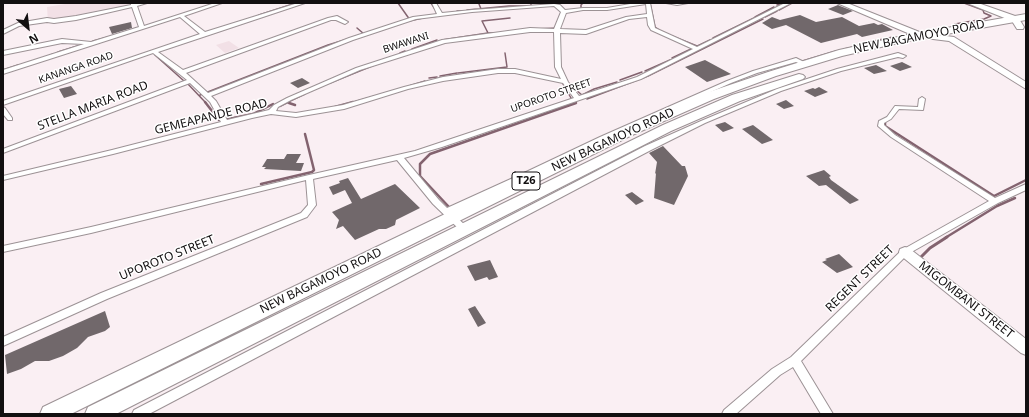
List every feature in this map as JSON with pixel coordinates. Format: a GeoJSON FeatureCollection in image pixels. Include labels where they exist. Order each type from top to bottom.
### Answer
{"type":"FeatureCollection","features":[{"type":"Feature","properties":{"kind":"highway","name":"NEW BAGAMOYO ROAD"},"geometry":{"type":"LineString","coordinates":[[50,414],[449,214],[733,84],[839,54],[920,35],[1022,22]]}},
{"type":"Feature","properties":{"kind":"highway","name":"NEW BAGAMOYO ROAD"},"geometry":{"type":"LineString","coordinates":[[95,414],[652,135],[736,98],[853,60],[917,44],[951,39],[1022,22]]}},
{"type":"Feature","properties":{"kind":"street"},"geometry":{"type":"LineString","coordinates":[[3,32],[19,25],[47,20],[60,20],[145,3]]}},
{"type":"Feature","properties":{"kind":"street"},"geometry":{"type":"LineString","coordinates":[[3,72],[220,3]]}},
{"type":"Feature","properties":{"kind":"street","name":"KANANGA ROAD"},"geometry":{"type":"LineString","coordinates":[[3,103],[204,34],[303,3]]}},
{"type":"Feature","properties":{"kind":"street"},"geometry":{"type":"LineString","coordinates":[[434,3],[440,14]]}},
{"type":"Feature","properties":{"kind":"street"},"geometry":{"type":"LineString","coordinates":[[564,12],[583,9],[607,9],[647,3],[653,29],[698,49]]}},
{"type":"Feature","properties":{"kind":"street"},"geometry":{"type":"LineString","coordinates":[[668,3],[686,3]]}},
{"type":"Feature","properties":{"kind":"street","name":"UPOROTO STREET"},"geometry":{"type":"LineString","coordinates":[[3,249],[91,230],[440,146],[639,78],[789,3]]}},
{"type":"Feature","properties":{"kind":"street"},"geometry":{"type":"LineString","coordinates":[[840,3],[920,35],[951,39],[1026,86]]}},
{"type":"Feature","properties":{"kind":"street"},"geometry":{"type":"LineString","coordinates":[[971,3],[1022,22]]}},
{"type":"Feature","properties":{"kind":"street"},"geometry":{"type":"LineString","coordinates":[[134,4],[142,28]]}},
{"type":"Feature","properties":{"kind":"street"},"geometry":{"type":"LineString","coordinates":[[207,95],[344,42],[415,18],[440,14],[554,5],[558,6],[564,12]]}},
{"type":"Feature","properties":{"kind":"street"},"geometry":{"type":"LineString","coordinates":[[564,12],[557,28],[558,67],[565,82],[578,99]]}},
{"type":"Feature","properties":{"kind":"street","name":"BWAWANI"},"geometry":{"type":"LineString","coordinates":[[271,112],[276,106],[302,93],[358,69],[421,47],[444,41],[530,30],[589,31],[626,18],[649,15]]}},
{"type":"Feature","properties":{"kind":"street"},"geometry":{"type":"LineString","coordinates":[[180,16],[204,34]]}},
{"type":"Feature","properties":{"kind":"street"},"geometry":{"type":"LineString","coordinates":[[182,72],[330,19],[337,18],[345,22]]}},
{"type":"Feature","properties":{"kind":"street"},"geometry":{"type":"LineString","coordinates":[[3,53],[69,41],[91,44]]}},
{"type":"Feature","properties":{"kind":"street"},"geometry":{"type":"LineString","coordinates":[[155,52],[182,72],[207,95],[218,108],[225,122]]}},
{"type":"Feature","properties":{"kind":"street"},"geometry":{"type":"LineString","coordinates":[[138,414],[642,152],[703,122],[779,90],[852,67],[898,55],[904,56]]}},
{"type":"Feature","properties":{"kind":"street","name":"GEMEAPANDE ROAD"},"geometry":{"type":"LineString","coordinates":[[3,178],[140,146],[225,122],[271,112],[296,115],[344,107],[406,88],[443,79],[515,71],[565,82]]}},
{"type":"Feature","properties":{"kind":"street","name":"STELLA MARIA ROAD"},"geometry":{"type":"LineString","coordinates":[[3,151],[191,80]]}},
{"type":"Feature","properties":{"kind":"street"},"geometry":{"type":"LineString","coordinates":[[922,99],[921,109],[898,107],[889,118],[881,122],[881,126],[894,136],[995,201]]}},
{"type":"Feature","properties":{"kind":"street"},"geometry":{"type":"LineString","coordinates":[[3,109],[10,119]]}},
{"type":"Feature","properties":{"kind":"street"},"geometry":{"type":"LineString","coordinates":[[399,156],[436,202],[464,229]]}},
{"type":"Feature","properties":{"kind":"street","name":"UPOROTO STREET"},"geometry":{"type":"LineString","coordinates":[[3,342],[104,296],[304,215],[312,206],[309,177]]}},
{"type":"Feature","properties":{"kind":"street","name":"REGENT STREET"},"geometry":{"type":"LineString","coordinates":[[728,414],[776,372],[795,360],[905,252],[995,201],[1026,187]]}},
{"type":"Feature","properties":{"kind":"street","name":"MIGOMBANI STREET"},"geometry":{"type":"LineString","coordinates":[[905,252],[1026,348]]}},
{"type":"Feature","properties":{"kind":"street"},"geometry":{"type":"LineString","coordinates":[[795,360],[827,414]]}},
{"type":"Feature","properties":{"kind":"shaded area"},"geometry":{"type":"Polygon","coordinates":[[[71,3],[128,3],[129,7],[48,22],[47,7],[71,3]]]}},
{"type":"Feature","properties":{"kind":"shaded area"},"geometry":{"type":"Polygon","coordinates":[[[229,41],[239,48],[225,53],[216,45],[229,41]]]}},
{"type":"Feature","properties":{"kind":"building"},"geometry":{"type":"Polygon","coordinates":[[[838,5],[853,11],[843,15],[828,9],[838,5]]]}},
{"type":"Feature","properties":{"kind":"building"},"geometry":{"type":"Polygon","coordinates":[[[800,15],[816,22],[842,17],[859,26],[874,23],[878,25],[882,24],[893,30],[862,37],[857,34],[821,43],[786,25],[772,29],[762,23],[772,17],[780,20],[800,15]]]}},
{"type":"Feature","properties":{"kind":"building"},"geometry":{"type":"Polygon","coordinates":[[[131,22],[132,28],[112,34],[109,27],[131,22]]]}},
{"type":"Feature","properties":{"kind":"building"},"geometry":{"type":"Polygon","coordinates":[[[705,60],[731,74],[707,82],[685,67],[705,60]]]}},
{"type":"Feature","properties":{"kind":"building"},"geometry":{"type":"Polygon","coordinates":[[[902,62],[912,67],[900,71],[890,66],[902,62]]]}},
{"type":"Feature","properties":{"kind":"building"},"geometry":{"type":"Polygon","coordinates":[[[876,65],[887,71],[874,74],[864,68],[876,65]]]}},
{"type":"Feature","properties":{"kind":"building"},"geometry":{"type":"Polygon","coordinates":[[[302,78],[310,83],[298,88],[290,83],[302,78]]]}},
{"type":"Feature","properties":{"kind":"building"},"geometry":{"type":"Polygon","coordinates":[[[71,86],[77,94],[64,98],[59,89],[71,86]]]}},
{"type":"Feature","properties":{"kind":"building"},"geometry":{"type":"Polygon","coordinates":[[[819,87],[828,92],[815,97],[804,91],[813,88],[815,89],[819,87]]]}},
{"type":"Feature","properties":{"kind":"building"},"geometry":{"type":"Polygon","coordinates":[[[786,100],[794,106],[784,109],[776,104],[786,100]]]}},
{"type":"Feature","properties":{"kind":"building"},"geometry":{"type":"Polygon","coordinates":[[[725,122],[734,128],[723,132],[715,125],[725,122]]]}},
{"type":"Feature","properties":{"kind":"building"},"geometry":{"type":"Polygon","coordinates":[[[753,125],[773,140],[762,144],[742,129],[753,125]]]}},
{"type":"Feature","properties":{"kind":"building"},"geometry":{"type":"Polygon","coordinates":[[[663,146],[682,166],[685,166],[688,176],[674,205],[654,198],[657,162],[649,153],[663,146]]]}},
{"type":"Feature","properties":{"kind":"building"},"geometry":{"type":"Polygon","coordinates":[[[287,154],[301,154],[296,163],[304,163],[301,171],[264,169],[266,167],[262,167],[267,159],[284,159],[287,154]]]}},
{"type":"Feature","properties":{"kind":"building"},"geometry":{"type":"Polygon","coordinates":[[[824,170],[831,176],[829,177],[831,180],[859,200],[850,204],[826,185],[819,186],[806,176],[824,170]]]}},
{"type":"Feature","properties":{"kind":"building"},"geometry":{"type":"Polygon","coordinates":[[[348,178],[361,199],[395,184],[420,208],[396,220],[395,225],[386,229],[379,229],[355,240],[343,226],[336,229],[339,220],[332,212],[352,203],[345,190],[333,195],[329,187],[348,178]]]}},
{"type":"Feature","properties":{"kind":"building"},"geometry":{"type":"Polygon","coordinates":[[[632,192],[644,201],[636,205],[625,195],[632,192]]]}},
{"type":"Feature","properties":{"kind":"building"},"geometry":{"type":"Polygon","coordinates":[[[839,254],[853,267],[837,273],[822,262],[827,260],[825,259],[839,254]]]}},
{"type":"Feature","properties":{"kind":"building"},"geometry":{"type":"Polygon","coordinates":[[[490,260],[498,277],[489,280],[487,277],[475,281],[467,266],[490,260]]]}},
{"type":"Feature","properties":{"kind":"building"},"geometry":{"type":"Polygon","coordinates":[[[475,306],[486,323],[478,327],[468,309],[475,306]]]}},
{"type":"Feature","properties":{"kind":"building"},"geometry":{"type":"Polygon","coordinates":[[[105,311],[110,327],[105,331],[88,337],[77,348],[63,356],[49,361],[35,361],[21,369],[7,374],[5,355],[105,311]]]}},
{"type":"Feature","properties":{"kind":"waterway"},"geometry":{"type":"LineString","coordinates":[[259,15],[296,3]]}},
{"type":"Feature","properties":{"kind":"waterway"},"geometry":{"type":"LineString","coordinates":[[398,3],[410,20]]}},
{"type":"Feature","properties":{"kind":"waterway"},"geometry":{"type":"LineString","coordinates":[[431,3],[435,9]]}},
{"type":"Feature","properties":{"kind":"waterway"},"geometry":{"type":"LineString","coordinates":[[481,9],[531,6],[531,3]]}},
{"type":"Feature","properties":{"kind":"waterway"},"geometry":{"type":"LineString","coordinates":[[581,9],[581,5],[583,3]]}},
{"type":"Feature","properties":{"kind":"waterway"},"geometry":{"type":"LineString","coordinates":[[650,3],[655,27],[662,32]]}},
{"type":"Feature","properties":{"kind":"waterway"},"geometry":{"type":"LineString","coordinates":[[779,10],[792,3]]}},
{"type":"Feature","properties":{"kind":"waterway"},"geometry":{"type":"LineString","coordinates":[[955,24],[984,19],[991,16],[984,13],[983,10],[964,3]]}},
{"type":"Feature","properties":{"kind":"waterway"},"geometry":{"type":"LineString","coordinates":[[479,4],[481,9]]}},
{"type":"Feature","properties":{"kind":"waterway"},"geometry":{"type":"LineString","coordinates":[[755,17],[774,7]]}},
{"type":"Feature","properties":{"kind":"waterway"},"geometry":{"type":"LineString","coordinates":[[467,10],[481,9]]}},
{"type":"Feature","properties":{"kind":"waterway"},"geometry":{"type":"LineString","coordinates":[[457,11],[462,11]]}},
{"type":"Feature","properties":{"kind":"waterway"},"geometry":{"type":"LineString","coordinates":[[765,17],[777,11]]}},
{"type":"Feature","properties":{"kind":"waterway"},"geometry":{"type":"LineString","coordinates":[[409,21],[423,18]]}},
{"type":"Feature","properties":{"kind":"waterway"},"geometry":{"type":"LineString","coordinates":[[488,33],[482,21],[510,18]]}},
{"type":"Feature","properties":{"kind":"waterway"},"geometry":{"type":"LineString","coordinates":[[713,38],[754,18]]}},
{"type":"Feature","properties":{"kind":"waterway"},"geometry":{"type":"LineString","coordinates":[[587,99],[648,76],[763,19]]}},
{"type":"Feature","properties":{"kind":"waterway"},"geometry":{"type":"LineString","coordinates":[[200,95],[328,45],[364,34],[357,28]]}},
{"type":"Feature","properties":{"kind":"waterway"},"geometry":{"type":"LineString","coordinates":[[535,29],[558,28]]}},
{"type":"Feature","properties":{"kind":"waterway"},"geometry":{"type":"LineString","coordinates":[[442,40],[488,33]]}},
{"type":"Feature","properties":{"kind":"waterway"},"geometry":{"type":"LineString","coordinates":[[488,33],[494,33]]}},
{"type":"Feature","properties":{"kind":"waterway"},"geometry":{"type":"LineString","coordinates":[[672,36],[697,46]]}},
{"type":"Feature","properties":{"kind":"waterway"},"geometry":{"type":"LineString","coordinates":[[93,41],[108,37]]}},
{"type":"Feature","properties":{"kind":"waterway"},"geometry":{"type":"LineString","coordinates":[[869,42],[893,37]]}},
{"type":"Feature","properties":{"kind":"waterway"},"geometry":{"type":"LineString","coordinates":[[412,49],[437,40]]}},
{"type":"Feature","properties":{"kind":"waterway"},"geometry":{"type":"LineString","coordinates":[[672,58],[710,40]]}},
{"type":"Feature","properties":{"kind":"waterway"},"geometry":{"type":"LineString","coordinates":[[859,45],[863,43]]}},
{"type":"Feature","properties":{"kind":"waterway"},"geometry":{"type":"LineString","coordinates":[[58,52],[84,44]]}},
{"type":"Feature","properties":{"kind":"waterway"},"geometry":{"type":"LineString","coordinates":[[844,49],[853,47]]}},
{"type":"Feature","properties":{"kind":"waterway"},"geometry":{"type":"LineString","coordinates":[[400,55],[400,53],[405,51]]}},
{"type":"Feature","properties":{"kind":"waterway"},"geometry":{"type":"LineString","coordinates":[[789,65],[836,51]]}},
{"type":"Feature","properties":{"kind":"waterway"},"geometry":{"type":"LineString","coordinates":[[458,73],[507,67],[505,53]]}},
{"type":"Feature","properties":{"kind":"waterway"},"geometry":{"type":"LineString","coordinates":[[46,57],[53,54]]}},
{"type":"Feature","properties":{"kind":"waterway"},"geometry":{"type":"LineString","coordinates":[[155,55],[184,81]]}},
{"type":"Feature","properties":{"kind":"waterway"},"geometry":{"type":"LineString","coordinates":[[645,71],[670,60]]}},
{"type":"Feature","properties":{"kind":"waterway"},"geometry":{"type":"LineString","coordinates":[[330,83],[377,64]]}},
{"type":"Feature","properties":{"kind":"waterway"},"geometry":{"type":"LineString","coordinates":[[3,70],[18,65]]}},
{"type":"Feature","properties":{"kind":"waterway"},"geometry":{"type":"LineString","coordinates":[[560,65],[564,74]]}},
{"type":"Feature","properties":{"kind":"waterway"},"geometry":{"type":"LineString","coordinates":[[620,80],[642,72]]}},
{"type":"Feature","properties":{"kind":"waterway"},"geometry":{"type":"LineString","coordinates":[[440,76],[457,73]]}},
{"type":"Feature","properties":{"kind":"waterway"},"geometry":{"type":"LineString","coordinates":[[429,78],[437,77]]}},
{"type":"Feature","properties":{"kind":"waterway"},"geometry":{"type":"LineString","coordinates":[[409,86],[425,81]]}},
{"type":"Feature","properties":{"kind":"waterway"},"geometry":{"type":"LineString","coordinates":[[570,85],[582,95],[594,89],[617,82]]}},
{"type":"Feature","properties":{"kind":"waterway"},"geometry":{"type":"LineString","coordinates":[[187,83],[206,103]]}},
{"type":"Feature","properties":{"kind":"waterway"},"geometry":{"type":"LineString","coordinates":[[563,84],[571,98]]}},
{"type":"Feature","properties":{"kind":"waterway"},"geometry":{"type":"LineString","coordinates":[[286,103],[305,94]]}},
{"type":"Feature","properties":{"kind":"waterway"},"geometry":{"type":"LineString","coordinates":[[350,103],[375,96]]}},
{"type":"Feature","properties":{"kind":"waterway"},"geometry":{"type":"LineString","coordinates":[[205,102],[219,120]]}},
{"type":"Feature","properties":{"kind":"waterway"},"geometry":{"type":"LineString","coordinates":[[335,107],[353,102]]}},
{"type":"Feature","properties":{"kind":"waterway"},"geometry":{"type":"LineString","coordinates":[[280,106],[286,103]]}},
{"type":"Feature","properties":{"kind":"waterway"},"geometry":{"type":"LineString","coordinates":[[289,103],[295,105]]}},
{"type":"Feature","properties":{"kind":"waterway"},"geometry":{"type":"LineString","coordinates":[[449,207],[420,176],[420,164],[430,154],[576,103]]}},
{"type":"Feature","properties":{"kind":"waterway"},"geometry":{"type":"LineString","coordinates":[[228,119],[253,114],[273,104]]}},
{"type":"Feature","properties":{"kind":"waterway"},"geometry":{"type":"LineString","coordinates":[[885,122],[885,126],[994,196],[1026,180]]}},
{"type":"Feature","properties":{"kind":"waterway"},"geometry":{"type":"LineString","coordinates":[[261,184],[312,172],[314,170],[305,134]]}},
{"type":"Feature","properties":{"kind":"waterway"},"geometry":{"type":"LineString","coordinates":[[945,238],[997,206],[1015,198]]}},
{"type":"Feature","properties":{"kind":"waterway"},"geometry":{"type":"LineString","coordinates":[[919,259],[930,248],[947,237]]}}]}
